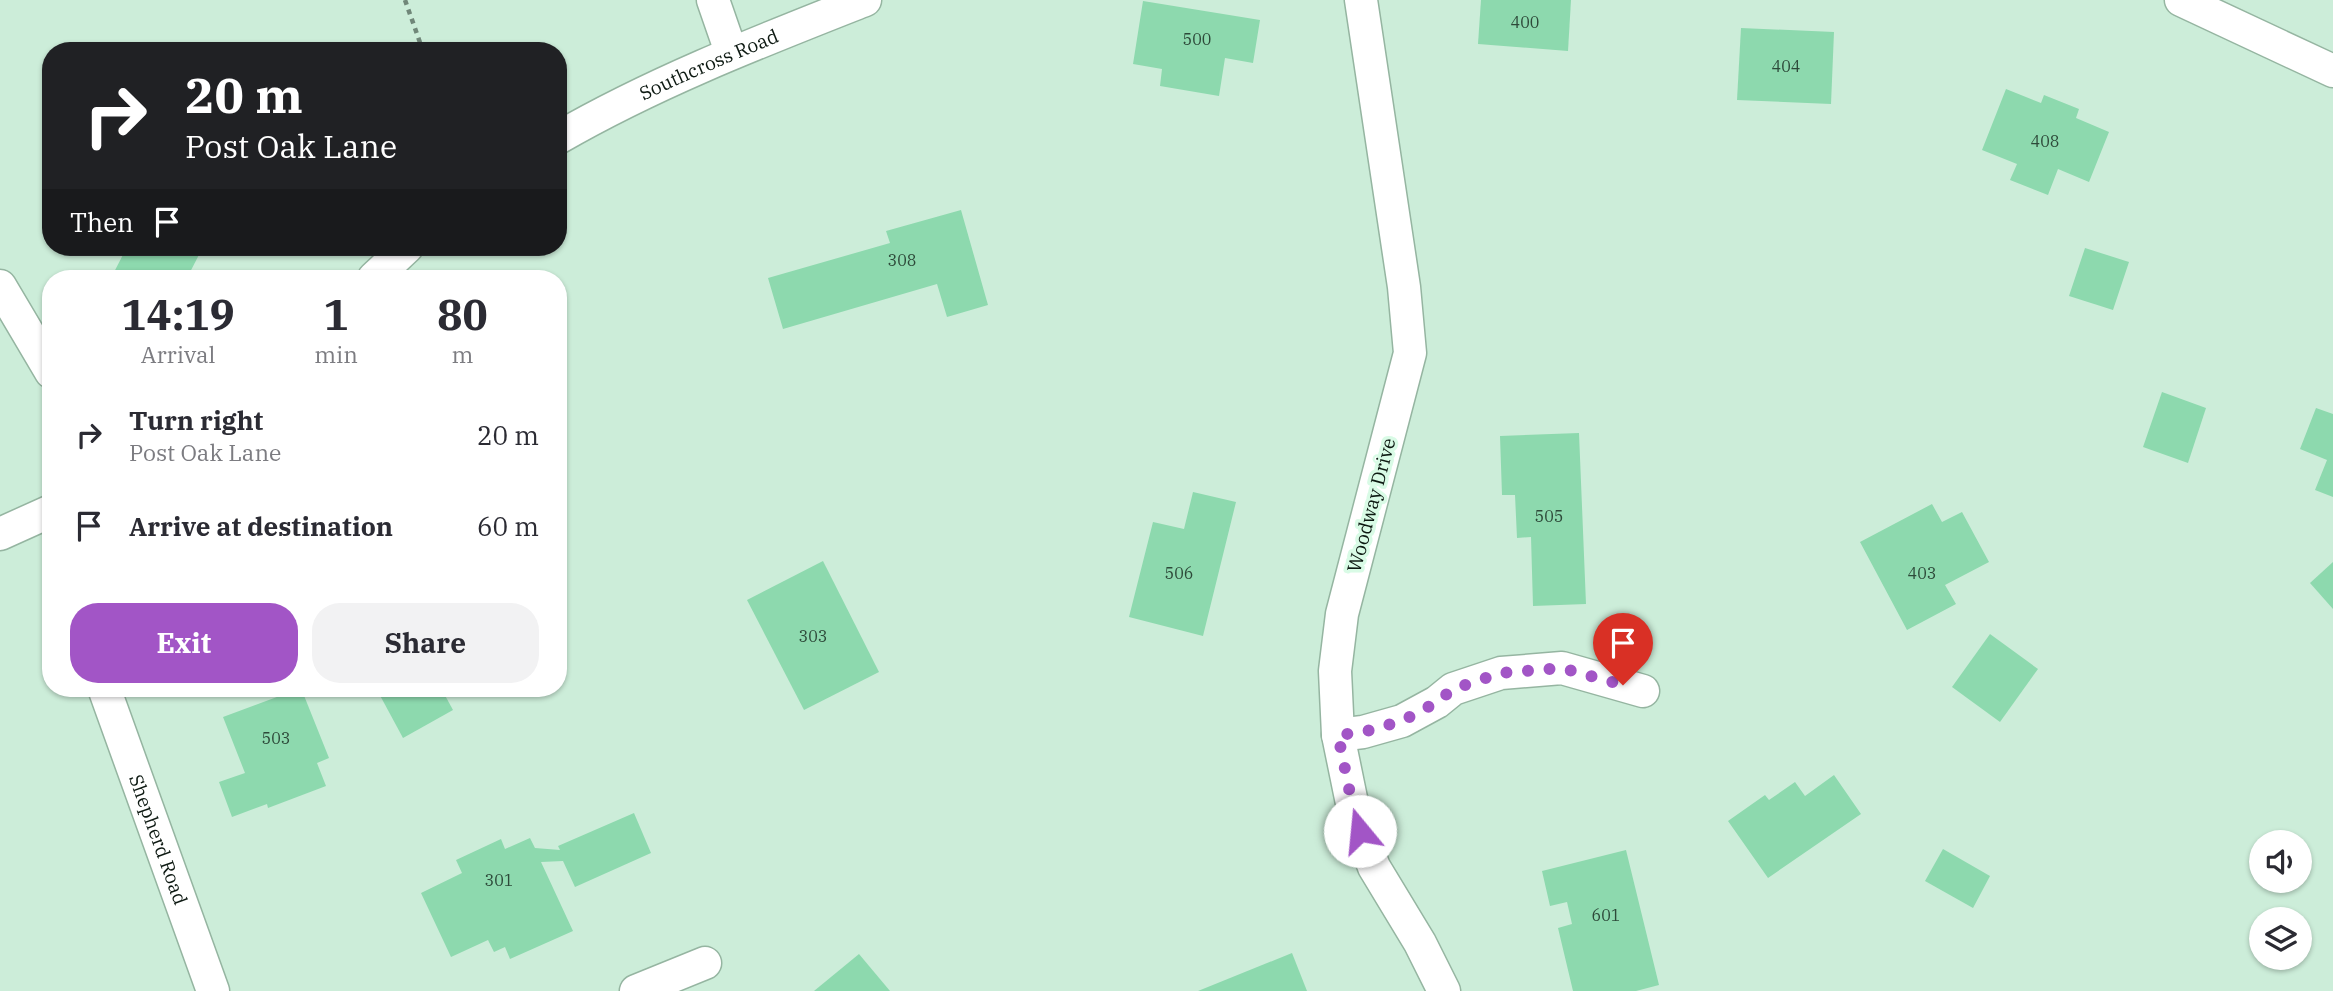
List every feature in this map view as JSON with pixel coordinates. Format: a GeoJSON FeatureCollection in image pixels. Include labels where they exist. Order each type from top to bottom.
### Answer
{"type":"FeatureCollection","features":[{"type":"Feature","properties":{"kind":"street"},"geometry":{"type":"LineString","coordinates":[[713,0],[732,52]]}},
{"type":"Feature","properties":{"kind":"street","name":"Southcross Road"},"geometry":{"type":"LineString","coordinates":[[567,133],[732,52],[865,0]]}},
{"type":"Feature","properties":{"kind":"street","name":"Woodway Drive"},"geometry":{"type":"LineString","coordinates":[[1361,0],[1404,287],[1410,353],[1342,614],[1335,671],[1338,735],[1354,813],[1374,867],[1420,943],[1444,991]]}},
{"type":"Feature","properties":{"kind":"street"},"geometry":{"type":"LineString","coordinates":[[2181,0],[2333,71]]}},
{"type":"Feature","properties":{"kind":"street"},"geometry":{"type":"LineString","coordinates":[[383,270],[397,256]]}},
{"type":"Feature","properties":{"kind":"street"},"geometry":{"type":"LineString","coordinates":[[0,286],[42,357]]}},
{"type":"Feature","properties":{"kind":"street"},"geometry":{"type":"LineString","coordinates":[[0,534],[42,523]]}},
{"type":"Feature","properties":{"kind":"street"},"geometry":{"type":"LineString","coordinates":[[1338,735],[1363,732],[1402,721],[1437,702],[1453,689],[1501,673],[1562,668],[1643,691]]}},
{"type":"Feature","properties":{"kind":"street","name":"Shepherd Road"},"geometry":{"type":"LineString","coordinates":[[107,697],[213,991]]}},
{"type":"Feature","properties":{"kind":"street"},"geometry":{"type":"LineString","coordinates":[[636,991],[705,962]]}},
{"type":"Feature","properties":{"kind":"path"},"geometry":{"type":"LineString","coordinates":[[405,0],[420,42]]}},
{"type":"Feature","properties":{"kind":"building"},"geometry":{"type":"Polygon","coordinates":[[[1481,0],[1571,0],[1568,51],[1478,44],[1481,0]]]}},
{"type":"Feature","properties":{"kind":"building"},"geometry":{"type":"Polygon","coordinates":[[[1143,1],[1260,20],[1253,63],[1225,58],[1219,96],[1160,86],[1162,69],[1133,64],[1143,1]]]}},
{"type":"Feature","properties":{"kind":"building"},"geometry":{"type":"Polygon","coordinates":[[[1741,28],[1834,32],[1831,104],[1737,100],[1741,28]]]}},
{"type":"Feature","properties":{"kind":"building"},"geometry":{"type":"Polygon","coordinates":[[[2006,89],[2041,103],[2044,95],[2079,109],[2076,118],[2109,132],[2089,182],[2058,169],[2048,195],[2010,180],[2017,164],[1982,150],[2006,89]]]}},
{"type":"Feature","properties":{"kind":"building"},"geometry":{"type":"Polygon","coordinates":[[[961,210],[988,305],[947,317],[937,284],[783,329],[768,278],[890,243],[886,231],[961,210]]]}},
{"type":"Feature","properties":{"kind":"building"},"geometry":{"type":"Polygon","coordinates":[[[2085,248],[2129,262],[2113,310],[2069,296],[2085,248]]]}},
{"type":"Feature","properties":{"kind":"building"},"geometry":{"type":"Polygon","coordinates":[[[122,256],[198,256],[191,270],[115,270],[122,256]]]}},
{"type":"Feature","properties":{"kind":"building"},"geometry":{"type":"Polygon","coordinates":[[[2162,392],[2206,408],[2188,463],[2143,447],[2162,392]]]}},
{"type":"Feature","properties":{"kind":"building"},"geometry":{"type":"Polygon","coordinates":[[[2316,408],[2333,414],[2333,497],[2315,490],[2327,460],[2300,449],[2316,408]]]}},
{"type":"Feature","properties":{"kind":"building"},"geometry":{"type":"Polygon","coordinates":[[[1579,433],[1586,604],[1533,606],[1531,537],[1517,538],[1515,495],[1502,495],[1500,436],[1579,433]]]}},
{"type":"Feature","properties":{"kind":"building"},"geometry":{"type":"Polygon","coordinates":[[[1193,492],[1236,502],[1203,636],[1129,617],[1153,522],[1184,529],[1193,492]]]}},
{"type":"Feature","properties":{"kind":"building"},"geometry":{"type":"Polygon","coordinates":[[[1932,504],[1942,522],[1962,512],[1989,562],[1945,585],[1956,604],[1907,630],[1860,542],[1932,504]]]}},
{"type":"Feature","properties":{"kind":"building"},"geometry":{"type":"Polygon","coordinates":[[[823,561],[879,672],[804,710],[747,600],[823,561]]]}},
{"type":"Feature","properties":{"kind":"building"},"geometry":{"type":"Polygon","coordinates":[[[2333,562],[2333,609],[2310,583],[2333,562]]]}},
{"type":"Feature","properties":{"kind":"building"},"geometry":{"type":"Polygon","coordinates":[[[1990,634],[2038,669],[2000,722],[1952,687],[1990,634]]]}},
{"type":"Feature","properties":{"kind":"building"},"geometry":{"type":"Polygon","coordinates":[[[277,697],[305,697],[329,758],[317,763],[326,786],[268,808],[267,804],[232,817],[219,782],[245,773],[223,717],[277,697]]]}},
{"type":"Feature","properties":{"kind":"building"},"geometry":{"type":"Polygon","coordinates":[[[381,697],[446,697],[453,710],[403,738],[381,697]]]}},
{"type":"Feature","properties":{"kind":"building"},"geometry":{"type":"Polygon","coordinates":[[[1834,775],[1861,814],[1768,878],[1728,821],[1765,795],[1769,800],[1795,782],[1805,796],[1834,775]]]}},
{"type":"Feature","properties":{"kind":"building"},"geometry":{"type":"Polygon","coordinates":[[[634,813],[651,853],[575,887],[563,861],[541,862],[573,931],[510,959],[505,947],[494,952],[488,940],[451,957],[421,893],[462,873],[456,860],[501,839],[505,849],[530,838],[535,848],[560,850],[558,846],[634,813]]]}},
{"type":"Feature","properties":{"kind":"building"},"geometry":{"type":"Polygon","coordinates":[[[1943,849],[1990,876],[1973,908],[1925,881],[1943,849]]]}},
{"type":"Feature","properties":{"kind":"building"},"geometry":{"type":"Polygon","coordinates":[[[1626,850],[1659,985],[1636,991],[1573,991],[1558,928],[1572,924],[1567,902],[1550,906],[1542,871],[1626,850]]]}},
{"type":"Feature","properties":{"kind":"building"},"geometry":{"type":"Polygon","coordinates":[[[1292,953],[1307,991],[1198,991],[1292,953]]]}},
{"type":"Feature","properties":{"kind":"building"},"geometry":{"type":"Polygon","coordinates":[[[859,954],[890,991],[814,991],[859,954]]]}},
{"type":"Feature","properties":{"kind":"route"},"geometry":{"type":"LineString","coordinates":[[1360,831],[1340,757],[1338,735],[1363,732],[1402,721],[1437,702],[1453,689],[1501,673],[1562,668],[1623,685]]}}]}
